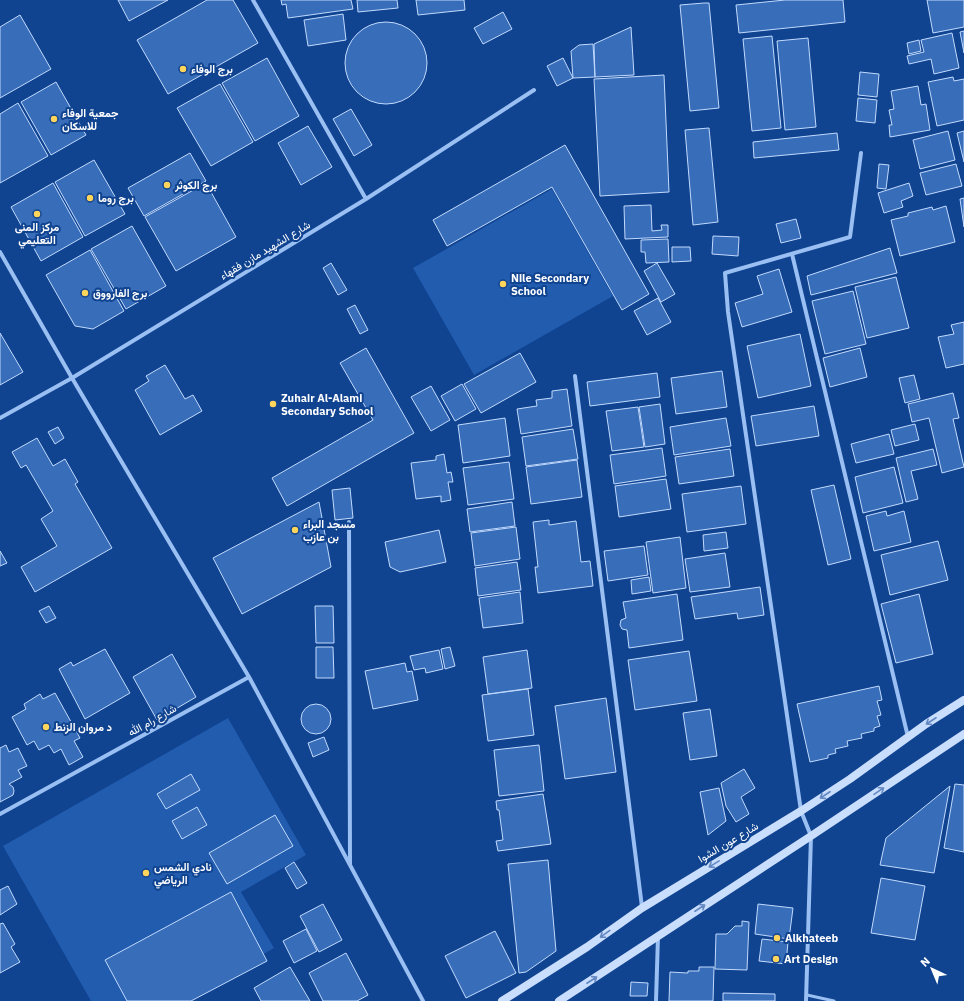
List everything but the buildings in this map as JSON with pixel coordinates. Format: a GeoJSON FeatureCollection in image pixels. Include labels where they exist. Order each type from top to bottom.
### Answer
{"type":"FeatureCollection","features":[{"type":"Feature","properties":{"kind":"main road","name":"شارع عون الشوا"},"geometry":{"type":"LineString","coordinates":[[502,1001],[587,947],[642,908],[801,811],[964,700]]}},
{"type":"Feature","properties":{"kind":"main road"},"geometry":{"type":"LineString","coordinates":[[559,1001],[964,734]]}},
{"type":"Feature","properties":{"kind":"street"},"geometry":{"type":"LineString","coordinates":[[253,0],[366,199]]}},
{"type":"Feature","properties":{"kind":"street","name":"شارع الشهيد مازن فقهاء"},"geometry":{"type":"LineString","coordinates":[[0,418],[72,378],[366,199],[534,90]]}},
{"type":"Feature","properties":{"kind":"street"},"geometry":{"type":"LineString","coordinates":[[806,1001],[811,836],[801,811],[728,312],[725,274],[850,237],[860,153]]}},
{"type":"Feature","properties":{"kind":"street"},"geometry":{"type":"LineString","coordinates":[[0,252],[72,378],[249,677],[423,1001]]}},
{"type":"Feature","properties":{"kind":"street"},"geometry":{"type":"LineString","coordinates":[[792,254],[908,738]]}},
{"type":"Feature","properties":{"kind":"street"},"geometry":{"type":"LineString","coordinates":[[575,376],[642,908]]}},
{"type":"Feature","properties":{"kind":"street"},"geometry":{"type":"LineString","coordinates":[[349,522],[350,864]]}},
{"type":"Feature","properties":{"kind":"street","name":"شارع رام الله"},"geometry":{"type":"LineString","coordinates":[[0,814],[249,677]]}},
{"type":"Feature","properties":{"kind":"street"},"geometry":{"type":"LineString","coordinates":[[656,1001],[658,936]]}},
{"type":"Feature","properties":{"kind":"lane"},"geometry":{"type":"LineString","coordinates":[[807,994],[834,1001]]}},
{"type":"Feature","properties":{"kind":"shaded area"},"geometry":{"type":"Polygon","coordinates":[[[552,189],[613,296],[474,375],[413,268],[552,189]]]}},
{"type":"Feature","properties":{"kind":"shaded area","name":"نادي الشمس الرياضي"},"geometry":{"type":"Polygon","coordinates":[[[228,718],[306,855],[241,892],[274,948],[182,1001],[91,1001],[3,846],[228,718]]]}},
{"type":"Feature","properties":{"kind":"place","name":"برج الوفاء"},"geometry":{"type":"Point","coordinates":[183,69]}},
{"type":"Feature","properties":{"kind":"place","name":"جمعية الوفاء للاسكان"},"geometry":{"type":"Point","coordinates":[54,119]}},
{"type":"Feature","properties":{"kind":"place","name":"برج الكوثر"},"geometry":{"type":"Point","coordinates":[167,185]}},
{"type":"Feature","properties":{"kind":"place","name":"برج روما"},"geometry":{"type":"Point","coordinates":[90,198]}},
{"type":"Feature","properties":{"kind":"place","name":"مركز المنى التعليمي"},"geometry":{"type":"Point","coordinates":[37,214]}},
{"type":"Feature","properties":{"kind":"place","name":"Nile Secondary School"},"geometry":{"type":"Point","coordinates":[503,284]}},
{"type":"Feature","properties":{"kind":"place","name":"برج الفارووق"},"geometry":{"type":"Point","coordinates":[85,293]}},
{"type":"Feature","properties":{"kind":"place","name":"Zuhair Al-Alami Secondary School"},"geometry":{"type":"Point","coordinates":[273,404]}},
{"type":"Feature","properties":{"kind":"place","name":"مسجد البراء بن عازب"},"geometry":{"type":"Point","coordinates":[295,530]}},
{"type":"Feature","properties":{"kind":"place","name":"د مروان الزنط"},"geometry":{"type":"Point","coordinates":[46,727]}},
{"type":"Feature","properties":{"kind":"place","name":"نادي الشمس الرياضي"},"geometry":{"type":"Point","coordinates":[146,873]}},
{"type":"Feature","properties":{"kind":"place","name":"Alkhateeb"},"geometry":{"type":"Point","coordinates":[777,938]}},
{"type":"Feature","properties":{"kind":"place","name":"Art Design"},"geometry":{"type":"Point","coordinates":[776,959]}}]}
